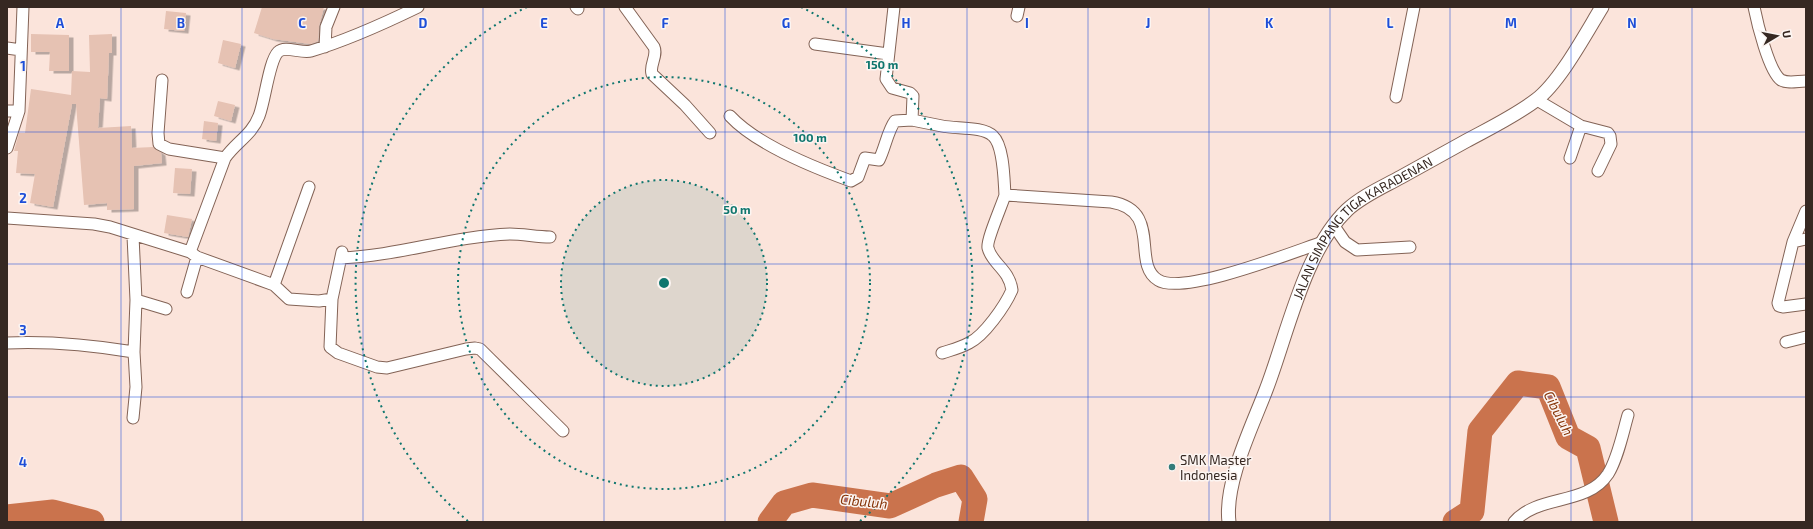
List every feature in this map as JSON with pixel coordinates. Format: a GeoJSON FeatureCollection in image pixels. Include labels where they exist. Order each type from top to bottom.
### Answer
{"type":"FeatureCollection","features":[{"type":"Feature","properties":{"kind":"street"},"geometry":{"type":"LineString","coordinates":[[7,148],[19,111],[23,7]]}},
{"type":"Feature","properties":{"kind":"street"},"geometry":{"type":"LineString","coordinates":[[325,47],[326,27],[334,7]]}},
{"type":"Feature","properties":{"kind":"street"},"geometry":{"type":"LineString","coordinates":[[187,292],[193,254],[213,187],[225,158],[230,151],[249,135],[256,125],[265,99],[273,58],[279,50],[284,49],[306,52],[325,47],[380,26],[418,7]]}},
{"type":"Feature","properties":{"kind":"street"},"geometry":{"type":"LineString","coordinates":[[625,7],[654,47],[656,52],[651,69],[652,74],[685,105],[710,133]]}},
{"type":"Feature","properties":{"kind":"street"},"geometry":{"type":"LineString","coordinates":[[894,7],[886,79],[892,88],[910,92],[913,96],[912,120]]}},
{"type":"Feature","properties":{"kind":"street"},"geometry":{"type":"LineString","coordinates":[[1396,97],[1414,7]]}},
{"type":"Feature","properties":{"kind":"street","name":"JALAN SIMPANG TIGA KARADENAN"},"geometry":{"type":"LineString","coordinates":[[1229,522],[1227,508],[1230,492],[1244,450],[1311,263],[1334,226],[1347,210],[1369,194],[1503,121],[1537,100],[1548,89],[1570,59],[1602,7]]}},
{"type":"Feature","properties":{"kind":"street"},"geometry":{"type":"LineString","coordinates":[[1754,7],[1772,69],[1781,80],[1789,82],[1806,81]]}},
{"type":"Feature","properties":{"kind":"street"},"geometry":{"type":"LineString","coordinates":[[815,44],[888,54]]}},
{"type":"Feature","properties":{"kind":"street"},"geometry":{"type":"LineString","coordinates":[[7,48],[21,50]]}},
{"type":"Feature","properties":{"kind":"street"},"geometry":{"type":"LineString","coordinates":[[162,80],[158,133],[159,144],[169,149],[225,158]]}},
{"type":"Feature","properties":{"kind":"street"},"geometry":{"type":"LineString","coordinates":[[1537,100],[1581,126],[1608,133],[1611,144],[1598,171]]}},
{"type":"Feature","properties":{"kind":"street"},"geometry":{"type":"LineString","coordinates":[[7,111],[19,111]]}},
{"type":"Feature","properties":{"kind":"street"},"geometry":{"type":"LineString","coordinates":[[730,116],[754,137],[830,174],[851,181],[858,177],[865,157],[879,160],[886,145],[891,126],[895,121],[912,120],[947,127],[980,130],[993,136],[997,141],[1002,163],[1005,196],[988,239],[988,248],[992,257],[1010,280],[1012,290],[993,319],[976,338],[962,346],[942,352]]}},
{"type":"Feature","properties":{"kind":"street"},"geometry":{"type":"LineString","coordinates":[[1570,158],[1581,126]]}},
{"type":"Feature","properties":{"kind":"street"},"geometry":{"type":"LineString","coordinates":[[274,285],[309,187]]}},
{"type":"Feature","properties":{"kind":"street"},"geometry":{"type":"LineString","coordinates":[[1005,196],[1123,204],[1131,208],[1141,222],[1150,270],[1157,280],[1168,284],[1181,284],[1235,272],[1323,242]]}},
{"type":"Feature","properties":{"kind":"street"},"geometry":{"type":"LineString","coordinates":[[1806,211],[1793,242],[1778,303],[1783,307],[1806,304]]}},
{"type":"Feature","properties":{"kind":"street"},"geometry":{"type":"LineString","coordinates":[[7,218],[94,224],[110,227],[133,236],[179,248],[274,285],[284,296],[295,301],[332,299]]}},
{"type":"Feature","properties":{"kind":"street"},"geometry":{"type":"LineString","coordinates":[[1334,226],[1345,242],[1357,250],[1410,247]]}},
{"type":"Feature","properties":{"kind":"street"},"geometry":{"type":"LineString","coordinates":[[550,237],[511,234],[498,235],[380,256],[342,255],[332,299],[330,344],[333,350],[370,366],[387,368],[466,349],[480,349],[563,431]]}},
{"type":"Feature","properties":{"kind":"street"},"geometry":{"type":"LineString","coordinates":[[133,236],[136,300],[134,352],[136,397],[133,418]]}},
{"type":"Feature","properties":{"kind":"street"},"geometry":{"type":"LineString","coordinates":[[1793,242],[1806,239]]}},
{"type":"Feature","properties":{"kind":"street"},"geometry":{"type":"LineString","coordinates":[[136,300],[166,308]]}},
{"type":"Feature","properties":{"kind":"street"},"geometry":{"type":"LineString","coordinates":[[1786,342],[1806,338]]}},
{"type":"Feature","properties":{"kind":"street"},"geometry":{"type":"LineString","coordinates":[[7,343],[44,341],[83,344],[134,352]]}},
{"type":"Feature","properties":{"kind":"street"},"geometry":{"type":"LineString","coordinates":[[1514,522],[1519,516],[1535,507],[1588,492],[1608,474],[1628,415]]}},
{"type":"Feature","properties":{"kind":"building"},"geometry":{"type":"Polygon","coordinates":[[[262,7],[324,7],[319,26],[318,41],[311,44],[273,39],[254,33],[262,7]]]}},
{"type":"Feature","properties":{"kind":"building"},"geometry":{"type":"Polygon","coordinates":[[[166,11],[186,13],[184,31],[164,29],[166,11]]]}},
{"type":"Feature","properties":{"kind":"building"},"geometry":{"type":"Polygon","coordinates":[[[31,34],[69,35],[69,71],[49,71],[50,52],[31,52],[31,34]]]}},
{"type":"Feature","properties":{"kind":"building"},"geometry":{"type":"Polygon","coordinates":[[[112,34],[112,53],[109,53],[107,99],[100,98],[98,128],[131,126],[132,148],[153,147],[161,153],[162,163],[134,166],[134,209],[107,210],[107,203],[84,205],[76,104],[72,104],[53,207],[30,203],[35,174],[16,173],[18,151],[14,151],[19,133],[25,133],[31,89],[71,95],[72,71],[90,72],[89,35],[112,34]]]}},
{"type":"Feature","properties":{"kind":"building"},"geometry":{"type":"Polygon","coordinates":[[[223,40],[241,44],[235,68],[218,63],[223,40]]]}},
{"type":"Feature","properties":{"kind":"building"},"geometry":{"type":"Polygon","coordinates":[[[218,101],[235,105],[231,121],[214,116],[218,101]]]}},
{"type":"Feature","properties":{"kind":"building"},"geometry":{"type":"Polygon","coordinates":[[[204,121],[218,123],[216,141],[202,139],[204,121]]]}},
{"type":"Feature","properties":{"kind":"building"},"geometry":{"type":"Polygon","coordinates":[[[175,168],[192,169],[190,194],[173,193],[175,168]]]}},
{"type":"Feature","properties":{"kind":"building"},"geometry":{"type":"Polygon","coordinates":[[[167,215],[192,219],[188,237],[164,233],[167,215]]]}},
{"type":"Feature","properties":{"kind":"waterway","name":"Cibuluh"},"geometry":{"type":"LineString","coordinates":[[1455,522],[1472,511],[1480,431],[1518,383],[1548,387],[1568,437],[1588,448],[1606,522]]}},
{"type":"Feature","properties":{"kind":"waterway","name":"Cibuluh"},"geometry":{"type":"LineString","coordinates":[[770,522],[784,503],[812,495],[890,506],[936,485],[961,477],[975,499],[971,522]]}},
{"type":"Feature","properties":{"kind":"waterway","name":"Cibuluh"},"geometry":{"type":"LineString","coordinates":[[7,517],[53,512],[92,522]]}},
{"type":"Feature","properties":{"kind":"place","name":"SMK Master Indonesia"},"geometry":{"type":"Point","coordinates":[1172,467]}}]}
